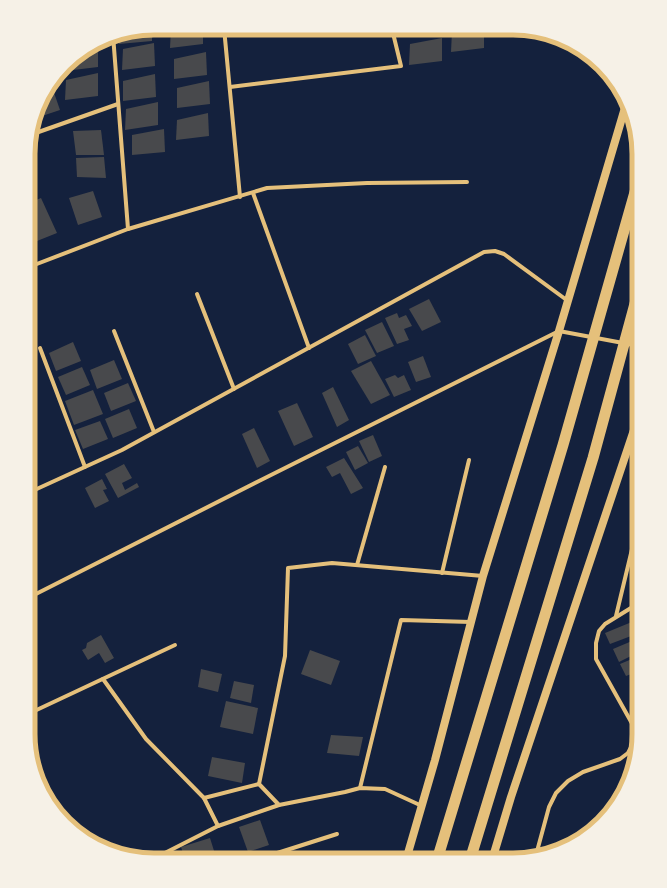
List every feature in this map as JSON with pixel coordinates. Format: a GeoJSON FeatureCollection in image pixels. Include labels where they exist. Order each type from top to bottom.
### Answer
{"type":"FeatureCollection","features":[{"type":"Feature","properties":{"kind":"highway"},"geometry":{"type":"LineString","coordinates":[[439,853],[563,445],[632,203]]}},
{"type":"Feature","properties":{"kind":"highway"},"geometry":{"type":"LineString","coordinates":[[472,853],[593,458],[632,316]]}},
{"type":"Feature","properties":{"kind":"main road"},"geometry":{"type":"LineString","coordinates":[[408,853],[483,576],[559,331],[624,111]]}},
{"type":"Feature","properties":{"kind":"main road"},"geometry":{"type":"LineString","coordinates":[[494,853],[516,783],[632,436]]}},
{"type":"Feature","properties":{"kind":"street"},"geometry":{"type":"LineString","coordinates":[[225,35],[240,197]]}},
{"type":"Feature","properties":{"kind":"street"},"geometry":{"type":"LineString","coordinates":[[230,87],[400,66],[393,35]]}},
{"type":"Feature","properties":{"kind":"street"},"geometry":{"type":"LineString","coordinates":[[114,42],[128,229]]}},
{"type":"Feature","properties":{"kind":"street"},"geometry":{"type":"LineString","coordinates":[[37,132],[118,104]]}},
{"type":"Feature","properties":{"kind":"street"},"geometry":{"type":"LineString","coordinates":[[35,265],[128,229],[267,188],[367,183],[467,182]]}},
{"type":"Feature","properties":{"kind":"street"},"geometry":{"type":"LineString","coordinates":[[254,193],[309,348]]}},
{"type":"Feature","properties":{"kind":"street"},"geometry":{"type":"LineString","coordinates":[[35,490],[122,450],[484,252],[495,251],[504,254],[568,301]]}},
{"type":"Feature","properties":{"kind":"street"},"geometry":{"type":"LineString","coordinates":[[197,294],[234,389]]}},
{"type":"Feature","properties":{"kind":"street"},"geometry":{"type":"LineString","coordinates":[[114,331],[154,432]]}},
{"type":"Feature","properties":{"kind":"street"},"geometry":{"type":"LineString","coordinates":[[35,594],[559,331],[632,345]]}},
{"type":"Feature","properties":{"kind":"street"},"geometry":{"type":"LineString","coordinates":[[40,348],[85,467]]}},
{"type":"Feature","properties":{"kind":"street"},"geometry":{"type":"LineString","coordinates":[[442,573],[469,460]]}},
{"type":"Feature","properties":{"kind":"street"},"geometry":{"type":"LineString","coordinates":[[358,565],[385,467]]}},
{"type":"Feature","properties":{"kind":"street"},"geometry":{"type":"LineString","coordinates":[[616,616],[632,549]]}},
{"type":"Feature","properties":{"kind":"street"},"geometry":{"type":"LineString","coordinates":[[259,784],[285,656],[288,568],[332,563],[483,576]]}},
{"type":"Feature","properties":{"kind":"street"},"geometry":{"type":"LineString","coordinates":[[632,607],[605,624],[599,631],[596,643],[596,659],[632,724]]}},
{"type":"Feature","properties":{"kind":"street"},"geometry":{"type":"LineString","coordinates":[[360,788],[401,620],[471,622]]}},
{"type":"Feature","properties":{"kind":"street"},"geometry":{"type":"LineString","coordinates":[[35,711],[175,645]]}},
{"type":"Feature","properties":{"kind":"street"},"geometry":{"type":"LineString","coordinates":[[103,679],[146,739],[204,798],[218,826]]}},
{"type":"Feature","properties":{"kind":"street"},"geometry":{"type":"LineString","coordinates":[[537,851],[549,807],[556,793],[568,781],[584,772],[620,759],[628,753],[631,747]]}},
{"type":"Feature","properties":{"kind":"street"},"geometry":{"type":"LineString","coordinates":[[204,798],[259,784]]}},
{"type":"Feature","properties":{"kind":"street"},"geometry":{"type":"LineString","coordinates":[[259,784],[280,805]]}},
{"type":"Feature","properties":{"kind":"street"},"geometry":{"type":"LineString","coordinates":[[165,853],[218,826],[280,805],[360,788],[385,789],[422,806]]}},
{"type":"Feature","properties":{"kind":"street"},"geometry":{"type":"LineString","coordinates":[[278,853],[337,834]]}},
{"type":"Feature","properties":{"kind":"building"},"geometry":{"type":"Polygon","coordinates":[[[152,35],[152,41],[119,44],[119,40],[123,39],[152,35]]]}},
{"type":"Feature","properties":{"kind":"building"},"geometry":{"type":"Polygon","coordinates":[[[171,35],[203,35],[203,44],[170,48],[171,35]]]}},
{"type":"Feature","properties":{"kind":"building"},"geometry":{"type":"Polygon","coordinates":[[[400,35],[416,35],[400,37],[400,35]]]}},
{"type":"Feature","properties":{"kind":"building"},"geometry":{"type":"Polygon","coordinates":[[[452,35],[484,35],[484,48],[451,52],[452,35]]]}},
{"type":"Feature","properties":{"kind":"building"},"geometry":{"type":"Polygon","coordinates":[[[442,38],[442,61],[409,65],[410,44],[442,38]]]}},
{"type":"Feature","properties":{"kind":"building"},"geometry":{"type":"Polygon","coordinates":[[[154,43],[155,66],[122,70],[123,49],[154,43]]]}},
{"type":"Feature","properties":{"kind":"building"},"geometry":{"type":"Polygon","coordinates":[[[98,49],[98,67],[71,70],[88,55],[98,49]]]}},
{"type":"Feature","properties":{"kind":"building"},"geometry":{"type":"Polygon","coordinates":[[[206,52],[207,75],[174,79],[174,59],[206,52]]]}},
{"type":"Feature","properties":{"kind":"building"},"geometry":{"type":"Polygon","coordinates":[[[98,73],[98,96],[65,100],[66,80],[98,73]]]}},
{"type":"Feature","properties":{"kind":"building"},"geometry":{"type":"Polygon","coordinates":[[[155,74],[156,97],[123,101],[123,81],[155,74]]]}},
{"type":"Feature","properties":{"kind":"building"},"geometry":{"type":"Polygon","coordinates":[[[209,81],[210,104],[177,108],[177,88],[209,81]]]}},
{"type":"Feature","properties":{"kind":"building"},"geometry":{"type":"Polygon","coordinates":[[[53,91],[60,110],[41,116],[53,91]]]}},
{"type":"Feature","properties":{"kind":"building"},"geometry":{"type":"Polygon","coordinates":[[[158,102],[158,125],[125,130],[126,109],[158,102]]]}},
{"type":"Feature","properties":{"kind":"building"},"geometry":{"type":"Polygon","coordinates":[[[208,113],[209,136],[176,140],[177,120],[208,113]]]}},
{"type":"Feature","properties":{"kind":"building"},"geometry":{"type":"Polygon","coordinates":[[[164,129],[165,152],[132,155],[132,135],[164,129]]]}},
{"type":"Feature","properties":{"kind":"building"},"geometry":{"type":"Polygon","coordinates":[[[101,130],[104,155],[76,155],[73,131],[101,130]]]}},
{"type":"Feature","properties":{"kind":"building"},"geometry":{"type":"Polygon","coordinates":[[[104,157],[106,178],[77,177],[76,158],[104,157]]]}},
{"type":"Feature","properties":{"kind":"building"},"geometry":{"type":"Polygon","coordinates":[[[93,191],[102,217],[78,225],[69,198],[93,191]]]}},
{"type":"Feature","properties":{"kind":"building"},"geometry":{"type":"Polygon","coordinates":[[[41,198],[57,233],[37,241],[35,236],[35,200],[41,198]]]}},
{"type":"Feature","properties":{"kind":"building"},"geometry":{"type":"Polygon","coordinates":[[[429,299],[441,322],[422,331],[409,309],[429,299]]]}},
{"type":"Feature","properties":{"kind":"building"},"geometry":{"type":"Polygon","coordinates":[[[397,313],[399,318],[406,315],[412,326],[404,329],[409,340],[397,344],[385,318],[397,313]]]}},
{"type":"Feature","properties":{"kind":"building"},"geometry":{"type":"Polygon","coordinates":[[[382,322],[394,346],[377,353],[365,330],[382,322]]]}},
{"type":"Feature","properties":{"kind":"building"},"geometry":{"type":"Polygon","coordinates":[[[365,335],[376,356],[358,364],[348,344],[365,335]]]}},
{"type":"Feature","properties":{"kind":"building"},"geometry":{"type":"Polygon","coordinates":[[[73,342],[81,361],[56,371],[49,353],[73,342]]]}},
{"type":"Feature","properties":{"kind":"building"},"geometry":{"type":"Polygon","coordinates":[[[423,356],[431,377],[416,382],[408,362],[423,356]]]}},
{"type":"Feature","properties":{"kind":"building"},"geometry":{"type":"Polygon","coordinates":[[[114,360],[122,379],[97,389],[90,370],[114,360]]]}},
{"type":"Feature","properties":{"kind":"building"},"geometry":{"type":"Polygon","coordinates":[[[371,361],[390,395],[371,404],[351,371],[371,361]]]}},
{"type":"Feature","properties":{"kind":"building"},"geometry":{"type":"Polygon","coordinates":[[[82,367],[90,385],[66,395],[58,377],[82,367]]]}},
{"type":"Feature","properties":{"kind":"building"},"geometry":{"type":"Polygon","coordinates":[[[395,375],[398,378],[404,375],[411,390],[394,397],[385,379],[395,375]]]}},
{"type":"Feature","properties":{"kind":"building"},"geometry":{"type":"Polygon","coordinates":[[[128,383],[136,401],[111,411],[104,393],[128,383]]]}},
{"type":"Feature","properties":{"kind":"building"},"geometry":{"type":"Polygon","coordinates":[[[333,387],[349,420],[337,427],[322,393],[333,387]]]}},
{"type":"Feature","properties":{"kind":"building"},"geometry":{"type":"Polygon","coordinates":[[[93,390],[103,414],[74,425],[65,401],[93,390]]]}},
{"type":"Feature","properties":{"kind":"building"},"geometry":{"type":"Polygon","coordinates":[[[297,403],[313,437],[294,446],[278,411],[297,403]]]}},
{"type":"Feature","properties":{"kind":"building"},"geometry":{"type":"Polygon","coordinates":[[[129,409],[137,428],[113,438],[105,419],[129,409]]]}},
{"type":"Feature","properties":{"kind":"building"},"geometry":{"type":"Polygon","coordinates":[[[100,421],[108,439],[83,449],[75,430],[100,421]]]}},
{"type":"Feature","properties":{"kind":"building"},"geometry":{"type":"Polygon","coordinates":[[[254,428],[270,461],[257,468],[242,434],[254,428]]]}},
{"type":"Feature","properties":{"kind":"building"},"geometry":{"type":"Polygon","coordinates":[[[373,435],[382,456],[369,462],[359,441],[373,435]]]}},
{"type":"Feature","properties":{"kind":"building"},"geometry":{"type":"Polygon","coordinates":[[[358,446],[368,463],[355,470],[346,452],[358,446]]]}},
{"type":"Feature","properties":{"kind":"building"},"geometry":{"type":"Polygon","coordinates":[[[344,458],[363,488],[351,494],[340,473],[332,477],[326,467],[344,458]]]}},
{"type":"Feature","properties":{"kind":"building"},"geometry":{"type":"Polygon","coordinates":[[[124,464],[132,478],[122,483],[125,490],[137,483],[139,487],[118,498],[105,474],[124,464]]]}},
{"type":"Feature","properties":{"kind":"building"},"geometry":{"type":"Polygon","coordinates":[[[102,479],[107,489],[103,490],[109,501],[95,508],[85,488],[102,479]]]}},
{"type":"Feature","properties":{"kind":"building"},"geometry":{"type":"Polygon","coordinates":[[[632,622],[632,636],[610,644],[605,633],[632,622]]]}},
{"type":"Feature","properties":{"kind":"building"},"geometry":{"type":"Polygon","coordinates":[[[101,635],[114,658],[105,663],[99,653],[88,660],[82,650],[86,648],[87,643],[101,635]]]}},
{"type":"Feature","properties":{"kind":"building"},"geometry":{"type":"Polygon","coordinates":[[[632,641],[632,656],[619,662],[613,649],[632,641]]]}},
{"type":"Feature","properties":{"kind":"building"},"geometry":{"type":"Polygon","coordinates":[[[310,650],[340,661],[331,685],[301,674],[310,650]]]}},
{"type":"Feature","properties":{"kind":"building"},"geometry":{"type":"Polygon","coordinates":[[[632,659],[632,674],[626,676],[620,664],[632,659]]]}},
{"type":"Feature","properties":{"kind":"building"},"geometry":{"type":"Polygon","coordinates":[[[201,669],[222,674],[218,692],[198,687],[201,669]]]}},
{"type":"Feature","properties":{"kind":"building"},"geometry":{"type":"Polygon","coordinates":[[[234,681],[254,685],[251,703],[230,698],[234,681]]]}},
{"type":"Feature","properties":{"kind":"building"},"geometry":{"type":"Polygon","coordinates":[[[226,701],[258,708],[253,734],[220,727],[226,701]]]}},
{"type":"Feature","properties":{"kind":"building"},"geometry":{"type":"Polygon","coordinates":[[[331,735],[363,737],[359,756],[327,753],[331,735]]]}},
{"type":"Feature","properties":{"kind":"building"},"geometry":{"type":"Polygon","coordinates":[[[212,757],[245,763],[242,783],[208,776],[212,757]]]}},
{"type":"Feature","properties":{"kind":"building"},"geometry":{"type":"Polygon","coordinates":[[[260,820],[269,845],[248,852],[239,827],[260,820]]]}},
{"type":"Feature","properties":{"kind":"building"},"geometry":{"type":"Polygon","coordinates":[[[210,838],[215,853],[183,853],[181,847],[210,838]]]}}]}
